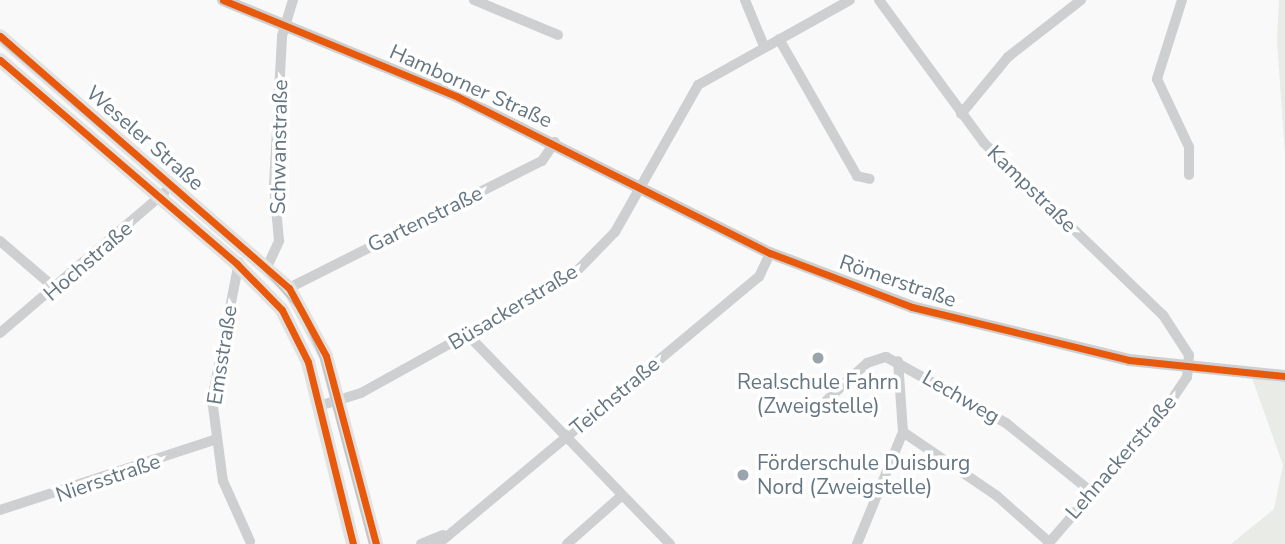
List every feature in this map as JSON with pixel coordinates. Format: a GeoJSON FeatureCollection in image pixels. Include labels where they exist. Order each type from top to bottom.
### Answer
{"type":"FeatureCollection","features":[{"type":"Feature","properties":{"kind":"main road","name":"Weseler Straße"},"geometry":{"type":"LineString","coordinates":[[0,36],[289,288],[319,339],[376,544]]}},
{"type":"Feature","properties":{"kind":"main road","name":"Weseler Straße"},"geometry":{"type":"LineString","coordinates":[[0,60],[237,264],[293,329],[319,405],[353,544]]}},
{"type":"Feature","properties":{"kind":"street","name":"Hamborner Straße"},"geometry":{"type":"LineString","coordinates":[[223,0],[285,24],[555,142],[641,183]]}},
{"type":"Feature","properties":{"kind":"street","name":"Schwanstraße"},"geometry":{"type":"LineString","coordinates":[[267,267],[279,241],[274,185],[285,24],[293,0]]}},
{"type":"Feature","properties":{"kind":"street"},"geometry":{"type":"LineString","coordinates":[[474,0],[558,35]]}},
{"type":"Feature","properties":{"kind":"street"},"geometry":{"type":"LineString","coordinates":[[746,0],[764,46]]}},
{"type":"Feature","properties":{"kind":"street","name":"Büsackerstraße"},"geometry":{"type":"LineString","coordinates":[[319,405],[338,401],[468,335],[572,276],[615,232],[698,85],[850,0]]}},
{"type":"Feature","properties":{"kind":"street","name":"Kampstraße"},"geometry":{"type":"LineString","coordinates":[[879,0],[961,114],[1163,315],[1186,345],[1191,368]]}},
{"type":"Feature","properties":{"kind":"street"},"geometry":{"type":"LineString","coordinates":[[961,114],[1008,57],[1081,0]]}},
{"type":"Feature","properties":{"kind":"street"},"geometry":{"type":"LineString","coordinates":[[1182,0],[1157,79],[1189,147],[1189,175]]}},
{"type":"Feature","properties":{"kind":"street"},"geometry":{"type":"LineString","coordinates":[[779,39],[857,176],[870,179]]}},
{"type":"Feature","properties":{"kind":"street","name":"Gartenstraße"},"geometry":{"type":"LineString","coordinates":[[289,288],[542,161],[555,142]]}},
{"type":"Feature","properties":{"kind":"street","name":"Römerstraße"},"geometry":{"type":"LineString","coordinates":[[641,183],[770,253],[969,324],[1191,368],[1285,376]]}},
{"type":"Feature","properties":{"kind":"street","name":"Hochstraße"},"geometry":{"type":"LineString","coordinates":[[0,333],[56,289],[172,185]]}},
{"type":"Feature","properties":{"kind":"street"},"geometry":{"type":"LineString","coordinates":[[0,241],[56,289]]}},
{"type":"Feature","properties":{"kind":"street"},"geometry":{"type":"LineString","coordinates":[[237,264],[249,252]]}},
{"type":"Feature","properties":{"kind":"street","name":"Teichstraße"},"geometry":{"type":"LineString","coordinates":[[438,544],[450,531],[759,277],[770,253]]}},
{"type":"Feature","properties":{"kind":"street","name":"Emsstraße"},"geometry":{"type":"LineString","coordinates":[[237,264],[212,399],[214,440],[250,541]]}},
{"type":"Feature","properties":{"kind":"street"},"geometry":{"type":"LineString","coordinates":[[468,335],[620,498],[670,544]]}},
{"type":"Feature","properties":{"kind":"street","name":"Lechweg"},"geometry":{"type":"LineString","coordinates":[[827,400],[876,357],[898,361],[1006,423],[1089,490]]}},
{"type":"Feature","properties":{"kind":"street"},"geometry":{"type":"LineString","coordinates":[[857,544],[903,432],[898,361]]}},
{"type":"Feature","properties":{"kind":"street","name":"Lehnackerstraße"},"geometry":{"type":"LineString","coordinates":[[1048,543],[1089,490],[1168,405],[1191,368]]}},
{"type":"Feature","properties":{"kind":"street"},"geometry":{"type":"LineString","coordinates":[[903,432],[997,496],[1048,543]]}},
{"type":"Feature","properties":{"kind":"street","name":"Niersstraße"},"geometry":{"type":"LineString","coordinates":[[0,510],[214,440]]}},
{"type":"Feature","properties":{"kind":"street"},"geometry":{"type":"LineString","coordinates":[[567,544],[620,498]]}},
{"type":"Feature","properties":{"kind":"street","name":"Teichstraße"},"geometry":{"type":"LineString","coordinates":[[421,544],[450,531]]}},
{"type":"Feature","properties":{"kind":"shaded area"},"geometry":{"type":"Polygon","coordinates":[[[1279,0],[1285,0],[1285,154],[1277,41],[1279,0]]]}},
{"type":"Feature","properties":{"kind":"shaded area"},"geometry":{"type":"Polygon","coordinates":[[[1252,378],[1285,380],[1285,544],[1231,544],[1274,509],[1283,465],[1252,378]]]}},
{"type":"Feature","properties":{"kind":"tram line"},"geometry":{"type":"LineString","coordinates":[[0,41],[264,270],[301,312],[321,359],[370,544]]}},
{"type":"Feature","properties":{"kind":"cycle path"},"geometry":{"type":"LineString","coordinates":[[223,0],[458,97],[770,253],[912,307],[1129,360],[1285,376]]}},
{"type":"Feature","properties":{"kind":"cycle path"},"geometry":{"type":"LineString","coordinates":[[0,36],[289,288],[326,356],[376,544]]}},
{"type":"Feature","properties":{"kind":"cycle path"},"geometry":{"type":"LineString","coordinates":[[0,60],[237,264],[282,310],[308,362],[353,544]]}},
{"type":"Feature","properties":{"kind":"place","name":"Realschule Fahrn (Zweigstelle)"},"geometry":{"type":"Point","coordinates":[818,358]}},
{"type":"Feature","properties":{"kind":"place","name":"Förderschule Duisburg Nord (Zweigstelle)"},"geometry":{"type":"Point","coordinates":[743,475]}}]}
